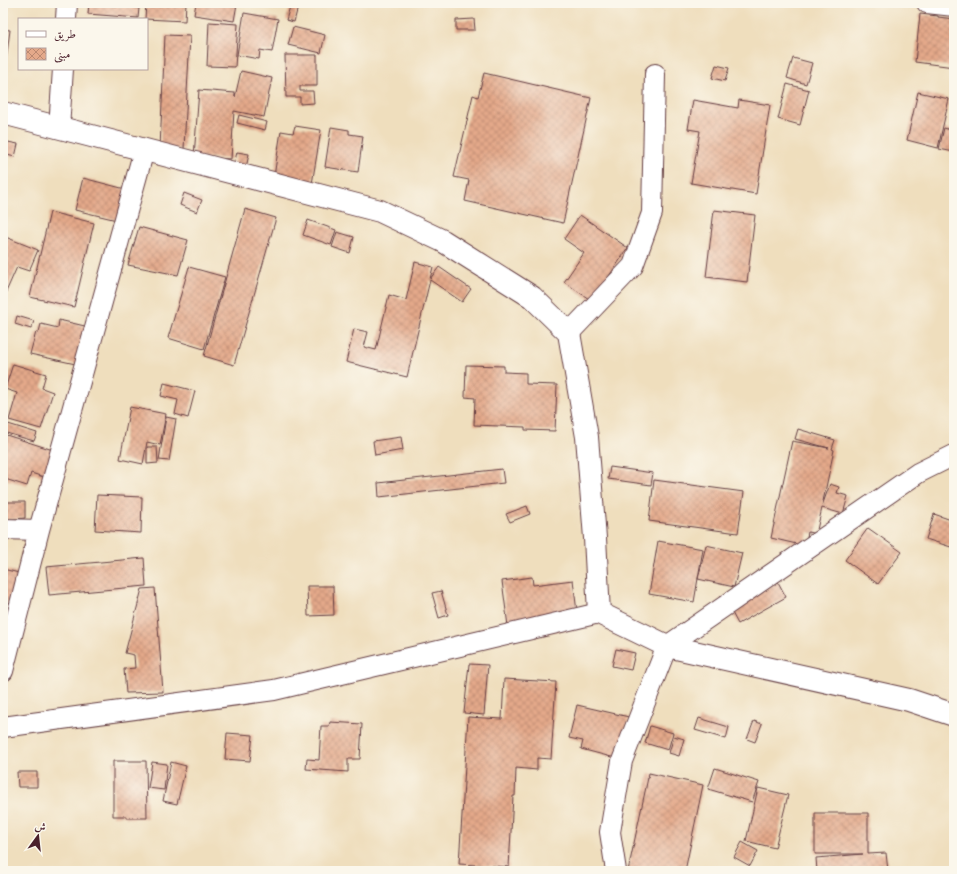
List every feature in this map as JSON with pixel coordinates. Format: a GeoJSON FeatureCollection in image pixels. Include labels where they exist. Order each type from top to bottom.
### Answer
{"type":"FeatureCollection","features":[{"type":"Feature","properties":{"kind":"street"},"geometry":{"type":"LineString","coordinates":[[66,18],[67,3]]}},
{"type":"Feature","properties":{"kind":"street"},"geometry":{"type":"LineString","coordinates":[[927,3],[954,6]]}},
{"type":"Feature","properties":{"kind":"street"},"geometry":{"type":"LineString","coordinates":[[59,128],[63,70]]}},
{"type":"Feature","properties":{"kind":"street"},"geometry":{"type":"LineString","coordinates":[[569,333],[633,266],[652,213],[655,74]]}},
{"type":"Feature","properties":{"kind":"street"},"geometry":{"type":"LineString","coordinates":[[3,113],[380,211],[443,241],[532,298],[569,333],[587,437],[599,613]]}},
{"type":"Feature","properties":{"kind":"street"},"geometry":{"type":"LineString","coordinates":[[3,671],[39,530],[144,150]]}},
{"type":"Feature","properties":{"kind":"street"},"geometry":{"type":"LineString","coordinates":[[616,871],[610,832],[622,761],[667,646],[918,473],[954,455]]}},
{"type":"Feature","properties":{"kind":"street"},"geometry":{"type":"LineString","coordinates":[[3,530],[39,530]]}},
{"type":"Feature","properties":{"kind":"street"},"geometry":{"type":"LineString","coordinates":[[3,727],[274,690],[599,613],[667,646],[909,700],[954,715]]}},
{"type":"Feature","properties":{"kind":"building"},"geometry":{"type":"Polygon","coordinates":[[[89,3],[108,3],[107,5],[139,8],[138,18],[88,14],[89,3]]]}},
{"type":"Feature","properties":{"kind":"building"},"geometry":{"type":"Polygon","coordinates":[[[146,3],[186,3],[185,21],[145,18],[146,3]]]}},
{"type":"Feature","properties":{"kind":"building"},"geometry":{"type":"Polygon","coordinates":[[[196,3],[237,4],[234,21],[194,15],[196,3]]]}},
{"type":"Feature","properties":{"kind":"building"},"geometry":{"type":"Polygon","coordinates":[[[291,3],[299,3],[294,22],[286,20],[291,3]]]}},
{"type":"Feature","properties":{"kind":"building"},"geometry":{"type":"Polygon","coordinates":[[[244,13],[278,19],[272,52],[260,50],[259,59],[237,55],[244,13]]]}},
{"type":"Feature","properties":{"kind":"building"},"geometry":{"type":"Polygon","coordinates":[[[920,14],[954,19],[954,67],[915,62],[920,14]]]}},
{"type":"Feature","properties":{"kind":"building"},"geometry":{"type":"Polygon","coordinates":[[[474,19],[475,30],[456,30],[456,20],[474,19]]]}},
{"type":"Feature","properties":{"kind":"building"},"geometry":{"type":"Polygon","coordinates":[[[209,22],[238,24],[235,67],[207,66],[209,22]]]}},
{"type":"Feature","properties":{"kind":"building"},"geometry":{"type":"Polygon","coordinates":[[[293,27],[325,35],[321,53],[288,45],[293,27]]]}},
{"type":"Feature","properties":{"kind":"building"},"geometry":{"type":"Polygon","coordinates":[[[3,29],[10,30],[6,61],[3,61],[3,29]]]}},
{"type":"Feature","properties":{"kind":"building"},"geometry":{"type":"Polygon","coordinates":[[[165,35],[190,36],[184,149],[160,148],[165,35]]]}},
{"type":"Feature","properties":{"kind":"building"},"geometry":{"type":"Polygon","coordinates":[[[285,55],[317,55],[317,86],[300,86],[300,91],[313,91],[314,103],[300,104],[300,97],[286,97],[285,55]]]}},
{"type":"Feature","properties":{"kind":"building"},"geometry":{"type":"Polygon","coordinates":[[[793,58],[812,63],[806,84],[787,78],[793,58]]]}},
{"type":"Feature","properties":{"kind":"building"},"geometry":{"type":"Polygon","coordinates":[[[716,65],[729,68],[725,81],[712,78],[716,65]]]}},
{"type":"Feature","properties":{"kind":"building"},"geometry":{"type":"Polygon","coordinates":[[[241,71],[272,78],[264,117],[234,111],[231,159],[194,157],[199,90],[235,93],[235,97],[241,71]]]}},
{"type":"Feature","properties":{"kind":"building"},"geometry":{"type":"Polygon","coordinates":[[[484,73],[591,98],[563,223],[465,201],[469,180],[454,177],[473,95],[478,97],[484,73]]]}},
{"type":"Feature","properties":{"kind":"building"},"geometry":{"type":"Polygon","coordinates":[[[787,84],[809,90],[800,125],[778,119],[787,84]]]}},
{"type":"Feature","properties":{"kind":"building"},"geometry":{"type":"Polygon","coordinates":[[[918,92],[949,99],[938,148],[907,140],[918,92]]]}},
{"type":"Feature","properties":{"kind":"building"},"geometry":{"type":"Polygon","coordinates":[[[693,100],[738,108],[739,100],[770,105],[756,194],[691,183],[700,131],[688,129],[693,100]]]}},
{"type":"Feature","properties":{"kind":"building"},"geometry":{"type":"Polygon","coordinates":[[[239,115],[267,122],[265,130],[237,123],[239,115]]]}},
{"type":"Feature","properties":{"kind":"building"},"geometry":{"type":"Polygon","coordinates":[[[295,126],[321,130],[311,190],[273,183],[281,131],[293,133],[295,126]]]}},
{"type":"Feature","properties":{"kind":"building"},"geometry":{"type":"Polygon","coordinates":[[[331,127],[349,130],[349,134],[363,136],[358,172],[325,167],[331,127]]]}},
{"type":"Feature","properties":{"kind":"building"},"geometry":{"type":"Polygon","coordinates":[[[944,128],[954,131],[954,152],[939,149],[944,128]]]}},
{"type":"Feature","properties":{"kind":"building"},"geometry":{"type":"Polygon","coordinates":[[[3,141],[18,144],[15,157],[3,154],[3,141]]]}},
{"type":"Feature","properties":{"kind":"building"},"geometry":{"type":"Polygon","coordinates":[[[237,152],[249,154],[246,168],[234,165],[237,152]]]}},
{"type":"Feature","properties":{"kind":"building"},"geometry":{"type":"Polygon","coordinates":[[[83,178],[129,190],[121,221],[75,210],[83,178]]]}},
{"type":"Feature","properties":{"kind":"building"},"geometry":{"type":"Polygon","coordinates":[[[184,193],[202,200],[197,212],[180,205],[184,193]]]}},
{"type":"Feature","properties":{"kind":"building"},"geometry":{"type":"Polygon","coordinates":[[[245,209],[276,218],[234,365],[204,356],[245,209]]]}},
{"type":"Feature","properties":{"kind":"building"},"geometry":{"type":"Polygon","coordinates":[[[714,210],[755,215],[747,282],[706,277],[714,210]]]}},
{"type":"Feature","properties":{"kind":"building"},"geometry":{"type":"Polygon","coordinates":[[[50,212],[94,223],[74,307],[30,297],[50,212]]]}},
{"type":"Feature","properties":{"kind":"building"},"geometry":{"type":"Polygon","coordinates":[[[580,215],[628,248],[592,301],[564,282],[584,253],[564,239],[580,215]]]}},
{"type":"Feature","properties":{"kind":"building"},"geometry":{"type":"Polygon","coordinates":[[[308,220],[336,230],[331,245],[303,235],[308,220]]]}},
{"type":"Feature","properties":{"kind":"building"},"geometry":{"type":"Polygon","coordinates":[[[139,227],[188,240],[178,275],[128,265],[139,227]]]}},
{"type":"Feature","properties":{"kind":"building"},"geometry":{"type":"Polygon","coordinates":[[[337,232],[354,237],[350,253],[332,247],[337,232]]]}},
{"type":"Feature","properties":{"kind":"building"},"geometry":{"type":"Polygon","coordinates":[[[3,236],[38,250],[29,271],[17,267],[6,292],[3,291],[3,236]]]}},
{"type":"Feature","properties":{"kind":"building"},"geometry":{"type":"Polygon","coordinates":[[[415,262],[433,267],[430,279],[439,267],[471,289],[462,302],[430,280],[407,377],[346,362],[354,329],[368,332],[364,347],[376,350],[389,295],[406,300],[415,262]]]}},
{"type":"Feature","properties":{"kind":"building"},"geometry":{"type":"Polygon","coordinates":[[[189,267],[225,277],[204,349],[168,338],[189,267]]]}},
{"type":"Feature","properties":{"kind":"building"},"geometry":{"type":"Polygon","coordinates":[[[17,316],[34,321],[31,329],[15,324],[17,316]]]}},
{"type":"Feature","properties":{"kind":"building"},"geometry":{"type":"Polygon","coordinates":[[[59,320],[89,327],[80,365],[30,354],[36,332],[39,332],[41,324],[58,328],[59,320]]]}},
{"type":"Feature","properties":{"kind":"building"},"geometry":{"type":"Polygon","coordinates":[[[13,364],[46,374],[42,388],[53,392],[41,429],[9,420],[17,393],[5,389],[13,364]]]}},
{"type":"Feature","properties":{"kind":"building"},"geometry":{"type":"Polygon","coordinates":[[[466,365],[504,366],[504,372],[526,373],[526,384],[557,385],[555,431],[525,430],[525,427],[474,425],[475,398],[465,397],[466,365]]]}},
{"type":"Feature","properties":{"kind":"building"},"geometry":{"type":"Polygon","coordinates":[[[164,383],[195,391],[188,418],[175,414],[178,400],[161,396],[164,383]]]}},
{"type":"Feature","properties":{"kind":"building"},"geometry":{"type":"Polygon","coordinates":[[[130,407],[166,414],[160,445],[147,442],[143,464],[120,459],[130,407]]]}},
{"type":"Feature","properties":{"kind":"building"},"geometry":{"type":"Polygon","coordinates":[[[166,417],[176,419],[169,461],[159,460],[166,417]]]}},
{"type":"Feature","properties":{"kind":"building"},"geometry":{"type":"Polygon","coordinates":[[[5,423],[37,433],[34,441],[3,432],[5,423]]]}},
{"type":"Feature","properties":{"kind":"building"},"geometry":{"type":"Polygon","coordinates":[[[798,429],[835,440],[832,449],[834,450],[822,506],[830,484],[839,487],[837,493],[848,496],[843,514],[822,508],[816,534],[808,532],[805,546],[771,538],[792,441],[829,448],[795,439],[798,429]]]}},
{"type":"Feature","properties":{"kind":"building"},"geometry":{"type":"Polygon","coordinates":[[[3,434],[56,451],[47,478],[31,473],[27,486],[5,479],[3,484],[3,434]]]}},
{"type":"Feature","properties":{"kind":"building"},"geometry":{"type":"Polygon","coordinates":[[[401,437],[403,450],[375,455],[373,441],[401,437]]]}},
{"type":"Feature","properties":{"kind":"building"},"geometry":{"type":"Polygon","coordinates":[[[147,447],[157,447],[158,463],[147,464],[147,447]]]}},
{"type":"Feature","properties":{"kind":"building"},"geometry":{"type":"Polygon","coordinates":[[[610,467],[653,473],[651,485],[608,479],[610,467]]]}},
{"type":"Feature","properties":{"kind":"building"},"geometry":{"type":"Polygon","coordinates":[[[502,469],[504,483],[379,497],[378,483],[502,469]]]}},
{"type":"Feature","properties":{"kind":"building"},"geometry":{"type":"Polygon","coordinates":[[[654,480],[744,492],[738,533],[649,521],[654,480]]]}},
{"type":"Feature","properties":{"kind":"building"},"geometry":{"type":"Polygon","coordinates":[[[97,495],[142,497],[141,533],[95,530],[97,495]]]}},
{"type":"Feature","properties":{"kind":"building"},"geometry":{"type":"Polygon","coordinates":[[[3,502],[25,502],[25,518],[3,520],[3,502]]]}},
{"type":"Feature","properties":{"kind":"building"},"geometry":{"type":"Polygon","coordinates":[[[527,506],[530,514],[510,522],[506,514],[527,506]]]}},
{"type":"Feature","properties":{"kind":"building"},"geometry":{"type":"Polygon","coordinates":[[[934,514],[954,521],[954,548],[926,539],[934,514]]]}},
{"type":"Feature","properties":{"kind":"building"},"geometry":{"type":"Polygon","coordinates":[[[868,528],[902,552],[878,584],[845,560],[868,528]]]}},
{"type":"Feature","properties":{"kind":"building"},"geometry":{"type":"Polygon","coordinates":[[[658,541],[703,549],[694,602],[649,594],[658,541]]]}},
{"type":"Feature","properties":{"kind":"building"},"geometry":{"type":"Polygon","coordinates":[[[706,545],[742,553],[734,587],[698,579],[706,545]]]}},
{"type":"Feature","properties":{"kind":"building"},"geometry":{"type":"Polygon","coordinates":[[[144,558],[146,586],[49,595],[46,567],[144,558]]]}},
{"type":"Feature","properties":{"kind":"building"},"geometry":{"type":"Polygon","coordinates":[[[3,569],[19,573],[10,603],[3,601],[3,569]]]}},
{"type":"Feature","properties":{"kind":"building"},"geometry":{"type":"Polygon","coordinates":[[[532,577],[533,585],[573,580],[579,628],[540,633],[508,626],[502,581],[532,577]]]}},
{"type":"Feature","properties":{"kind":"building"},"geometry":{"type":"Polygon","coordinates":[[[778,582],[786,597],[738,624],[730,609],[778,582]]]}},
{"type":"Feature","properties":{"kind":"building"},"geometry":{"type":"Polygon","coordinates":[[[307,586],[333,586],[334,615],[308,616],[307,586]]]}},
{"type":"Feature","properties":{"kind":"building"},"geometry":{"type":"Polygon","coordinates":[[[155,588],[163,692],[126,693],[124,669],[135,668],[134,655],[125,653],[142,589],[155,588]]]}},
{"type":"Feature","properties":{"kind":"building"},"geometry":{"type":"Polygon","coordinates":[[[441,591],[448,615],[439,618],[432,593],[441,591]]]}},
{"type":"Feature","properties":{"kind":"building"},"geometry":{"type":"Polygon","coordinates":[[[616,649],[635,653],[631,670],[612,666],[616,649]]]}},
{"type":"Feature","properties":{"kind":"building"},"geometry":{"type":"Polygon","coordinates":[[[469,664],[488,665],[484,715],[464,713],[469,664]]]}},
{"type":"Feature","properties":{"kind":"building"},"geometry":{"type":"Polygon","coordinates":[[[504,679],[556,682],[551,759],[537,758],[537,770],[516,768],[509,867],[459,864],[468,717],[502,719],[504,679]]]}},
{"type":"Feature","properties":{"kind":"building"},"geometry":{"type":"Polygon","coordinates":[[[577,705],[629,717],[619,759],[581,749],[583,741],[569,738],[577,705]]]}},
{"type":"Feature","properties":{"kind":"building"},"geometry":{"type":"Polygon","coordinates":[[[699,718],[729,727],[726,739],[695,730],[699,718]]]}},
{"type":"Feature","properties":{"kind":"building"},"geometry":{"type":"Polygon","coordinates":[[[754,721],[762,724],[755,742],[747,739],[754,721]]]}},
{"type":"Feature","properties":{"kind":"building"},"geometry":{"type":"Polygon","coordinates":[[[330,722],[362,724],[360,759],[348,759],[348,772],[306,769],[307,759],[319,760],[321,726],[329,726],[330,722]]]}},
{"type":"Feature","properties":{"kind":"building"},"geometry":{"type":"Polygon","coordinates":[[[650,726],[673,733],[668,750],[645,743],[650,726]]]}},
{"type":"Feature","properties":{"kind":"building"},"geometry":{"type":"Polygon","coordinates":[[[227,733],[253,735],[250,761],[225,759],[227,733]]]}},
{"type":"Feature","properties":{"kind":"building"},"geometry":{"type":"Polygon","coordinates":[[[674,736],[684,739],[679,756],[669,753],[674,736]]]}},
{"type":"Feature","properties":{"kind":"building"},"geometry":{"type":"Polygon","coordinates":[[[113,761],[146,761],[147,818],[126,818],[126,816],[113,816],[113,761]]]}},
{"type":"Feature","properties":{"kind":"building"},"geometry":{"type":"Polygon","coordinates":[[[152,762],[167,764],[164,790],[148,788],[152,762]]]}},
{"type":"Feature","properties":{"kind":"building"},"geometry":{"type":"Polygon","coordinates":[[[171,762],[186,766],[177,804],[163,801],[171,762]]]}},
{"type":"Feature","properties":{"kind":"building"},"geometry":{"type":"Polygon","coordinates":[[[715,768],[759,782],[752,802],[708,789],[715,768]]]}},
{"type":"Feature","properties":{"kind":"building"},"geometry":{"type":"Polygon","coordinates":[[[17,772],[37,772],[37,787],[18,787],[17,772]]]}},
{"type":"Feature","properties":{"kind":"building"},"geometry":{"type":"Polygon","coordinates":[[[649,773],[703,785],[685,871],[628,871],[649,773]]]}},
{"type":"Feature","properties":{"kind":"building"},"geometry":{"type":"Polygon","coordinates":[[[758,788],[788,795],[775,848],[746,841],[758,788]]]}},
{"type":"Feature","properties":{"kind":"building"},"geometry":{"type":"Polygon","coordinates":[[[815,813],[868,813],[868,854],[886,853],[888,871],[817,871],[816,858],[863,854],[815,854],[815,813]]]}},
{"type":"Feature","properties":{"kind":"building"},"geometry":{"type":"Polygon","coordinates":[[[742,842],[758,851],[750,866],[734,857],[742,842]]]}}]}
